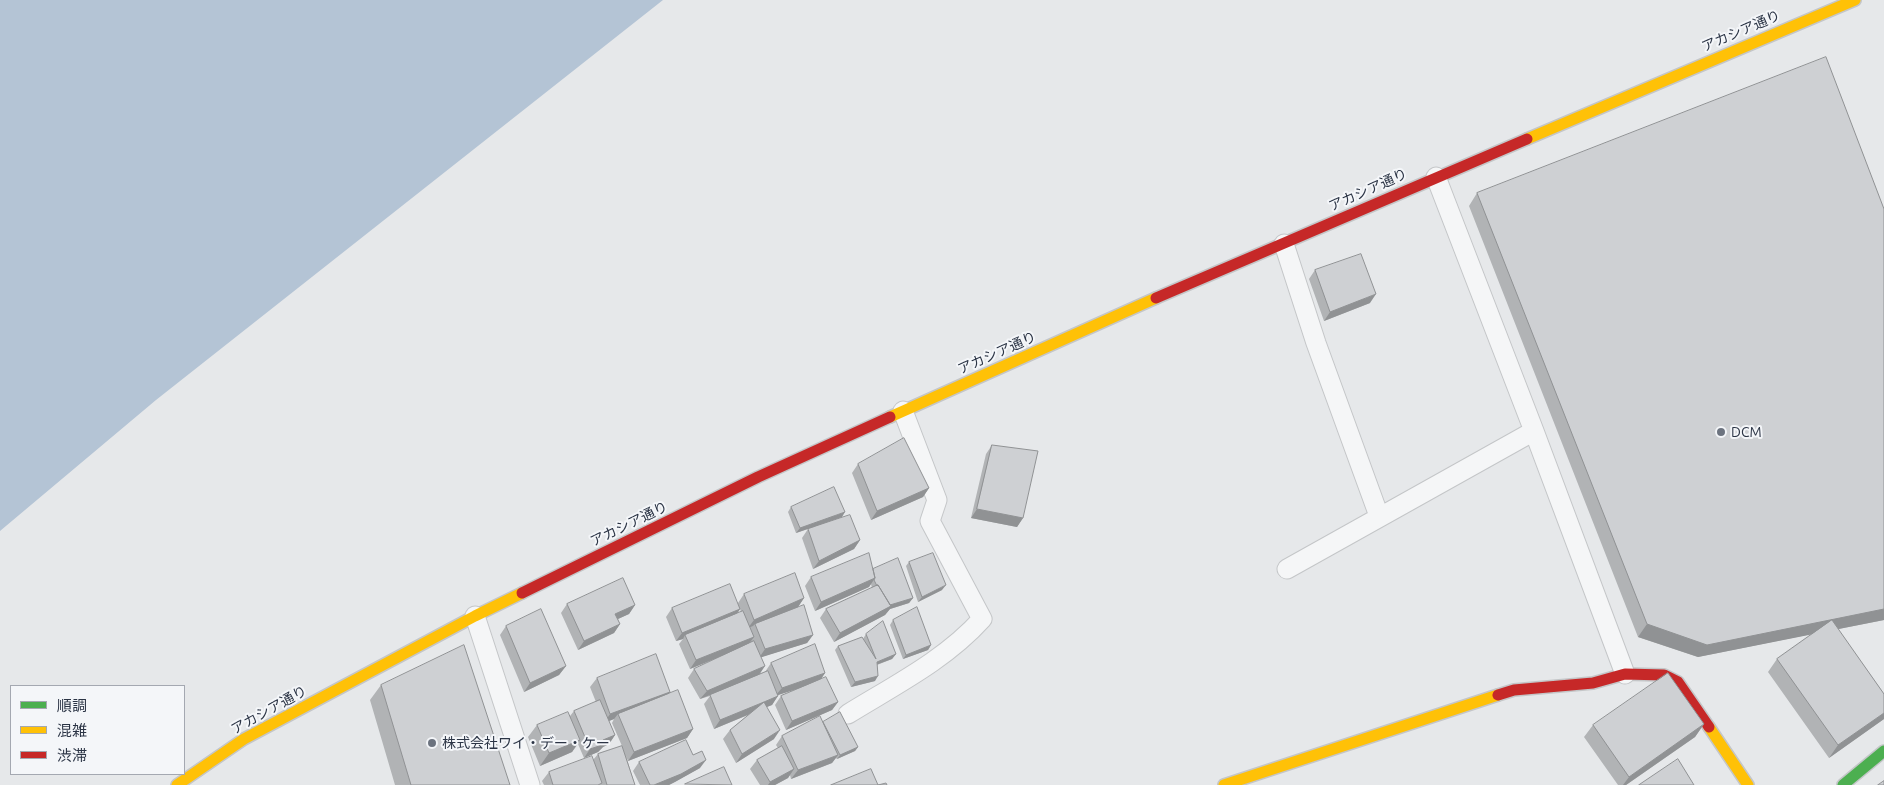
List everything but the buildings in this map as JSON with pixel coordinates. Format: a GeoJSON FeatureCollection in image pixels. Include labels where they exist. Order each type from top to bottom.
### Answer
{"type":"FeatureCollection","features":[{"type":"Feature","properties":{"kind":"street","name":"アカシア通り"},"geometry":{"type":"LineString","coordinates":[[176,785],[244,739],[475,616],[758,477],[1132,309],[1436,177],[1855,0]]}},
{"type":"Feature","properties":{"kind":"street"},"geometry":{"type":"LineString","coordinates":[[1224,785],[1514,690],[1593,683],[1625,674],[1664,675],[1678,682],[1748,785]]}},
{"type":"Feature","properties":{"kind":"street"},"geometry":{"type":"LineString","coordinates":[[1843,785],[1884,751]]}},
{"type":"Feature","properties":{"kind":"lane"},"geometry":{"type":"LineString","coordinates":[[1436,177],[1625,674]]}},
{"type":"Feature","properties":{"kind":"lane"},"geometry":{"type":"LineString","coordinates":[[1284,244],[1320,352],[1380,516]]}},
{"type":"Feature","properties":{"kind":"lane"},"geometry":{"type":"LineString","coordinates":[[848,714],[931,663],[965,638],[982,619],[930,521],[937,500],[903,411]]}},
{"type":"Feature","properties":{"kind":"lane"},"geometry":{"type":"LineString","coordinates":[[1287,569],[1534,431]]}},
{"type":"Feature","properties":{"kind":"lane"},"geometry":{"type":"LineString","coordinates":[[475,616],[530,785]]}},
{"type":"Feature","properties":{"kind":"water"},"geometry":{"type":"Polygon","coordinates":[[[0,0],[663,0],[156,400],[0,531],[0,0]]]}},
{"type":"Feature","properties":{"kind":"traffic: fast"},"geometry":{"type":"LineString","coordinates":[[1843,785],[1884,751]]}},
{"type":"Feature","properties":{"kind":"traffic: slow"},"geometry":{"type":"LineString","coordinates":[[1527,139],[1855,0]]}},
{"type":"Feature","properties":{"kind":"traffic: slow"},"geometry":{"type":"LineString","coordinates":[[890,417],[1156,298]]}},
{"type":"Feature","properties":{"kind":"traffic: slow"},"geometry":{"type":"LineString","coordinates":[[177,785],[244,739],[522,593]]}},
{"type":"Feature","properties":{"kind":"traffic: slow"},"geometry":{"type":"LineString","coordinates":[[1224,785],[1498,695]]}},
{"type":"Feature","properties":{"kind":"traffic: slow"},"geometry":{"type":"LineString","coordinates":[[1709,727],[1748,785]]}},
{"type":"Feature","properties":{"kind":"traffic: jam"},"geometry":{"type":"LineString","coordinates":[[1156,298],[1527,139]]}},
{"type":"Feature","properties":{"kind":"traffic: jam"},"geometry":{"type":"LineString","coordinates":[[522,593],[758,477],[890,417]]}},
{"type":"Feature","properties":{"kind":"traffic: jam"},"geometry":{"type":"LineString","coordinates":[[1498,695],[1514,690],[1593,683],[1625,674],[1664,675],[1678,682],[1709,727]]}},
{"type":"Feature","properties":{"kind":"place","name":"DCM"},"geometry":{"type":"Point","coordinates":[1721,432]}},
{"type":"Feature","properties":{"kind":"place","name":"株式会社ワイ・デー・ケー"},"geometry":{"type":"Point","coordinates":[432,743]}}]}
